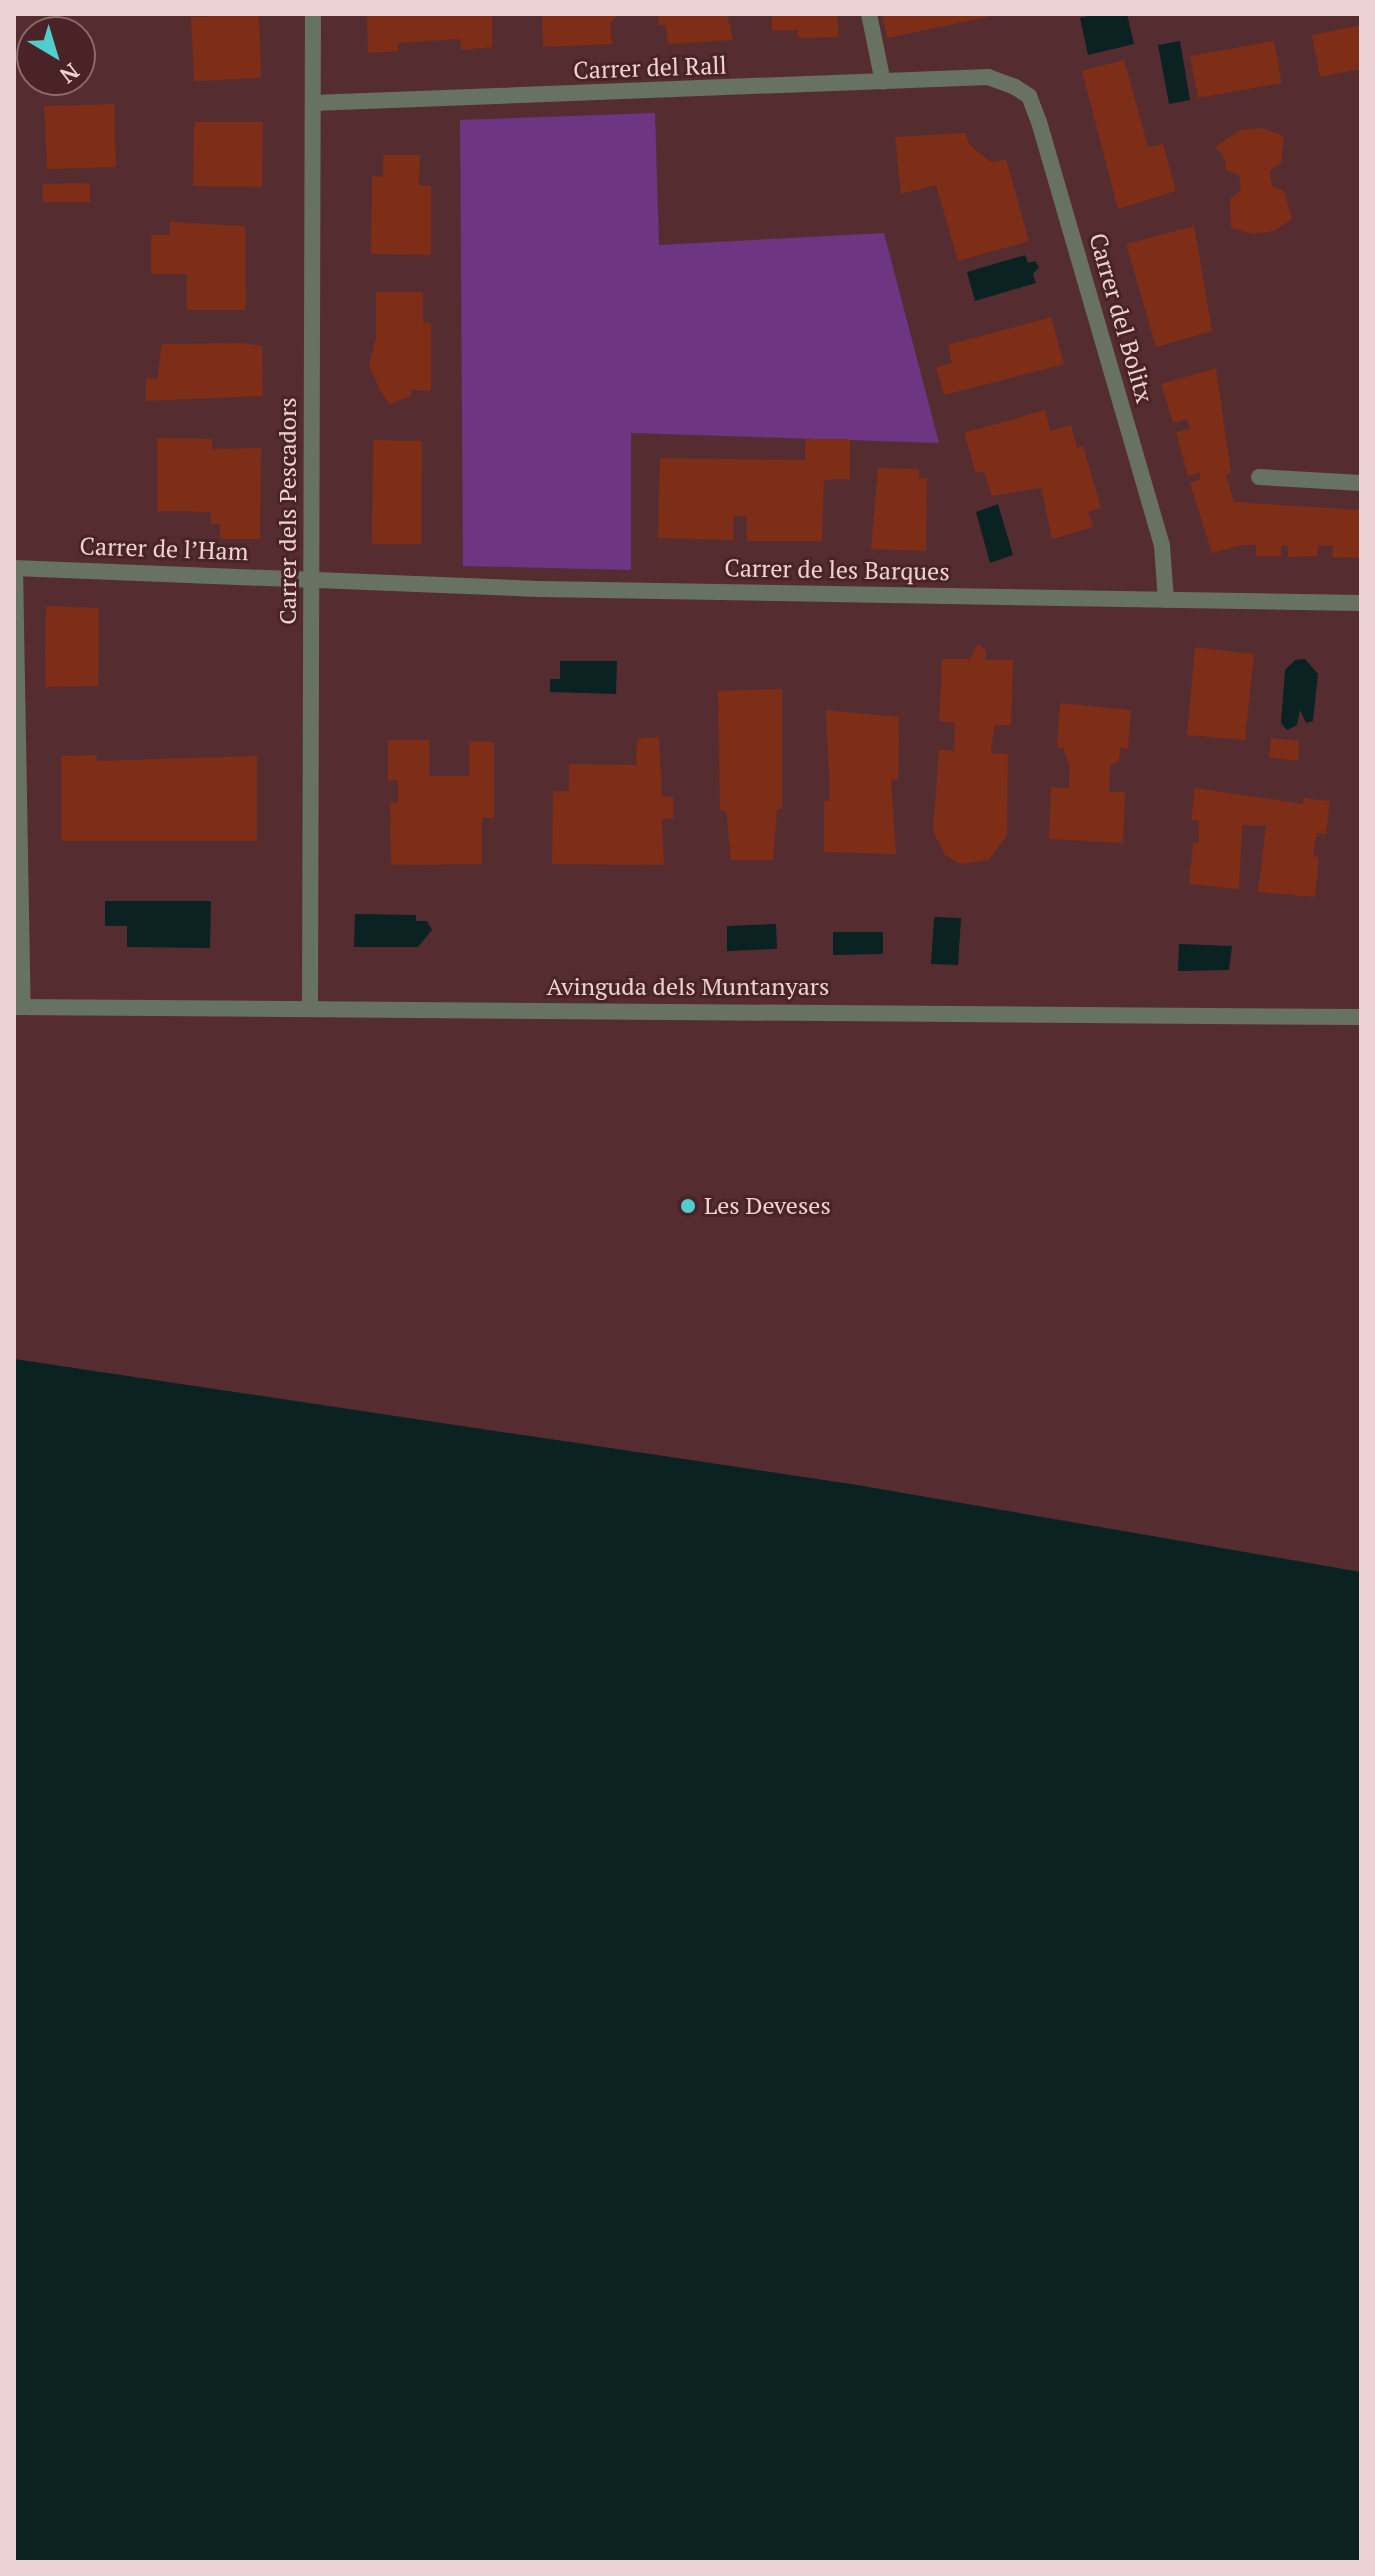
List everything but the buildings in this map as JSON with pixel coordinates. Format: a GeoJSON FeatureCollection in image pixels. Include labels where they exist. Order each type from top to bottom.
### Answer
{"type":"FeatureCollection","features":[{"type":"Feature","properties":{"kind":"street","name":"Carrer dels Pescadors"},"geometry":{"type":"LineString","coordinates":[[310,1008],[313,14]]}},
{"type":"Feature","properties":{"kind":"street"},"geometry":{"type":"LineString","coordinates":[[869,14],[883,82]]}},
{"type":"Feature","properties":{"kind":"street","name":"Carrer del Rall"},"geometry":{"type":"LineString","coordinates":[[313,103],[988,77]]}},
{"type":"Feature","properties":{"kind":"street","name":"Carrer del Bolitx"},"geometry":{"type":"LineString","coordinates":[[988,77],[1029,96],[1039,122],[1162,546],[1166,600]]}},
{"type":"Feature","properties":{"kind":"street"},"geometry":{"type":"LineString","coordinates":[[1259,477],[1361,483]]}},
{"type":"Feature","properties":{"kind":"street","name":"Carrer de l’Ham"},"geometry":{"type":"LineString","coordinates":[[18,1007],[14,568],[312,581]]}},
{"type":"Feature","properties":{"kind":"street","name":"Carrer de les Barques"},"geometry":{"type":"LineString","coordinates":[[312,581],[1361,603]]}},
{"type":"Feature","properties":{"kind":"street","name":"Avinguda dels Muntanyars"},"geometry":{"type":"LineString","coordinates":[[18,1007],[1361,1017]]}},
{"type":"Feature","properties":{"kind":"shaded area"},"geometry":{"type":"Polygon","coordinates":[[[655,113],[659,245],[884,233],[939,443],[631,433],[631,570],[463,566],[460,120],[655,113]]]}},
{"type":"Feature","properties":{"kind":"water"},"geometry":{"type":"Polygon","coordinates":[[[1096,14],[1127,14],[1134,44],[1088,55],[1080,18],[1096,14]]]}},
{"type":"Feature","properties":{"kind":"water"},"geometry":{"type":"Polygon","coordinates":[[[1180,41],[1190,100],[1169,104],[1158,45],[1180,41]]]}},
{"type":"Feature","properties":{"kind":"water"},"geometry":{"type":"Polygon","coordinates":[[[1025,255],[1028,263],[1035,261],[1039,267],[1033,274],[1036,283],[975,301],[967,272],[1025,255]]]}},
{"type":"Feature","properties":{"kind":"water"},"geometry":{"type":"Polygon","coordinates":[[[998,504],[1013,555],[990,563],[976,512],[998,504]]]}},
{"type":"Feature","properties":{"kind":"water"},"geometry":{"type":"Polygon","coordinates":[[[1305,659],[1318,674],[1313,721],[1306,723],[1300,710],[1297,725],[1287,730],[1281,723],[1285,670],[1295,660],[1305,659]]]}},
{"type":"Feature","properties":{"kind":"water"},"geometry":{"type":"Polygon","coordinates":[[[560,661],[617,661],[616,694],[550,692],[550,679],[560,679],[560,661]]]}},
{"type":"Feature","properties":{"kind":"water"},"geometry":{"type":"Polygon","coordinates":[[[105,901],[211,901],[210,948],[127,947],[127,926],[105,926],[105,901]]]}},
{"type":"Feature","properties":{"kind":"water"},"geometry":{"type":"Polygon","coordinates":[[[355,914],[416,915],[416,921],[427,921],[432,930],[418,947],[354,947],[355,914]]]}},
{"type":"Feature","properties":{"kind":"water"},"geometry":{"type":"Polygon","coordinates":[[[934,917],[961,918],[958,965],[931,964],[934,917]]]}},
{"type":"Feature","properties":{"kind":"water"},"geometry":{"type":"Polygon","coordinates":[[[776,924],[777,949],[727,951],[727,926],[776,924]]]}},
{"type":"Feature","properties":{"kind":"water"},"geometry":{"type":"Polygon","coordinates":[[[833,932],[883,932],[883,954],[833,955],[833,932]]]}},
{"type":"Feature","properties":{"kind":"water"},"geometry":{"type":"Polygon","coordinates":[[[1179,944],[1232,946],[1229,970],[1178,971],[1179,944]]]}},
{"type":"Feature","properties":{"kind":"water"},"geometry":{"type":"Polygon","coordinates":[[[14,1359],[857,1485],[1361,1572],[1361,2562],[14,2562],[14,1359]]]}},
{"type":"Feature","properties":{"kind":"place","name":"Les Deveses"},"geometry":{"type":"Point","coordinates":[688,1206]}}]}
